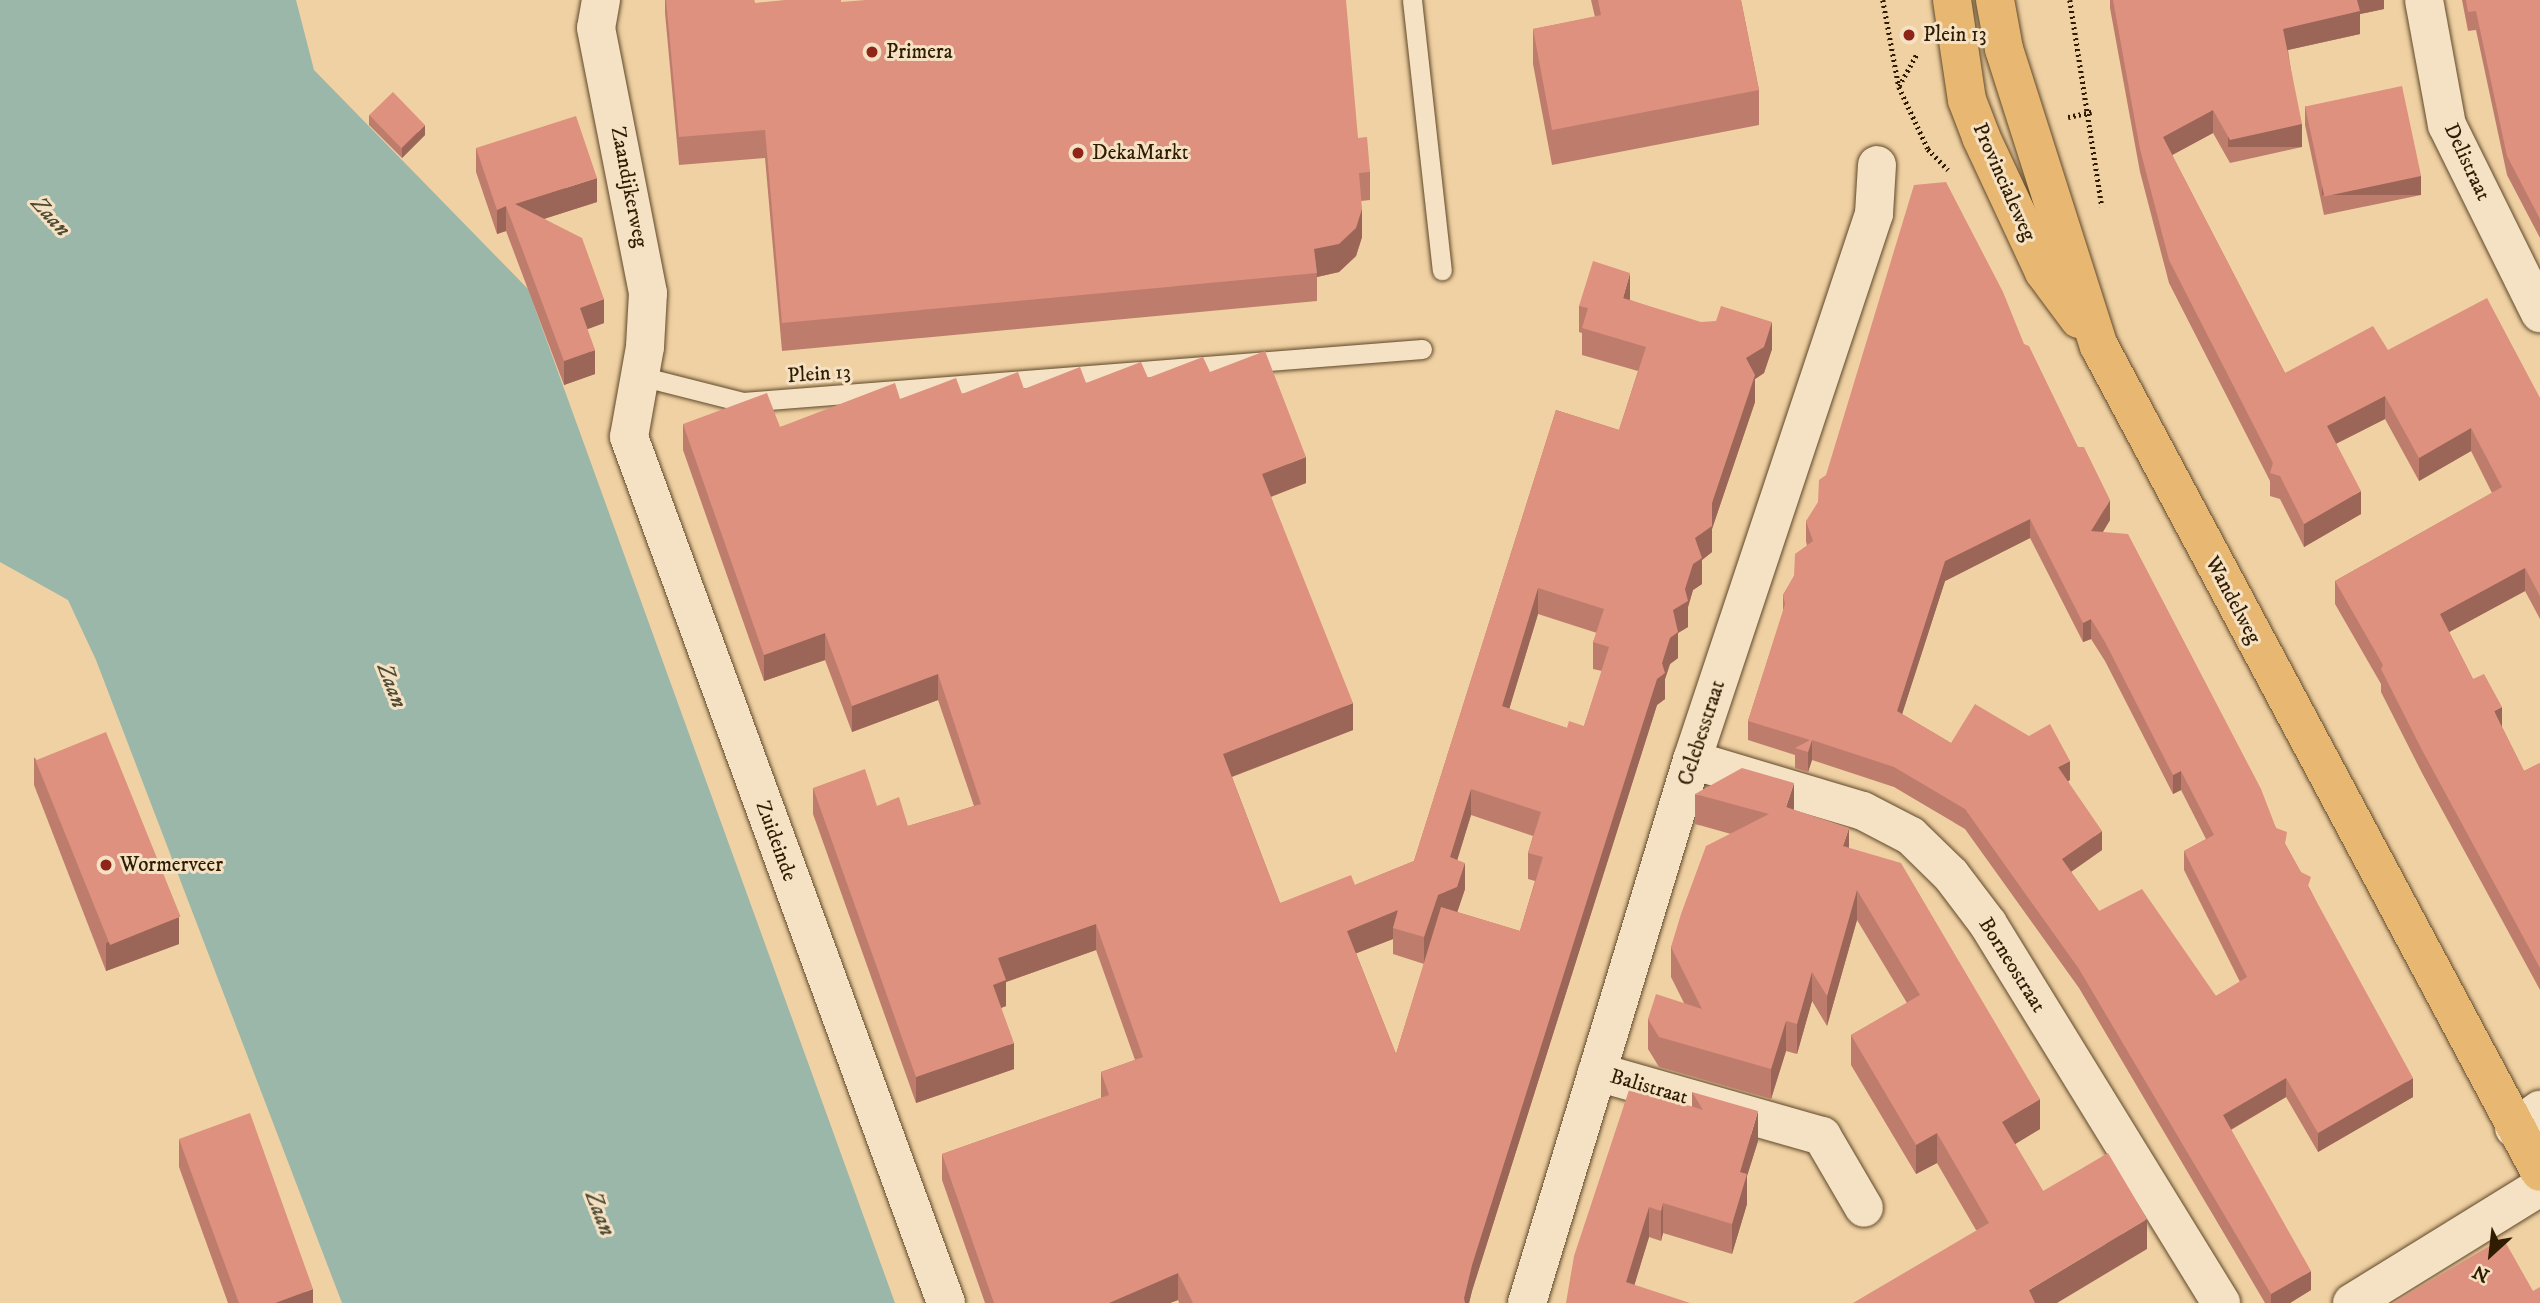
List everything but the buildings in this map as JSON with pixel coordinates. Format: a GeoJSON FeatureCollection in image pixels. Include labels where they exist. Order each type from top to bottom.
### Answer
{"type":"FeatureCollection","features":[{"type":"Feature","properties":{"kind":"main road","name":"Provincialeweg"},"geometry":{"type":"LineString","coordinates":[[1952,0],[1968,100],[1981,137],[2045,271],[2099,346]]}},
{"type":"Feature","properties":{"kind":"main road","name":"Wandelweg"},"geometry":{"type":"LineString","coordinates":[[1995,0],[2004,50],[2099,346],[2527,1119],[2540,1172]]}},
{"type":"Feature","properties":{"kind":"street","name":"Zaandijkerweg"},"geometry":{"type":"LineString","coordinates":[[601,0],[596,28],[646,270],[648,319],[640,376]]}},
{"type":"Feature","properties":{"kind":"street","name":"Delistraat"},"geometry":{"type":"LineString","coordinates":[[2424,0],[2447,125],[2540,313]]}},
{"type":"Feature","properties":{"kind":"street","name":"Celebesstraat"},"geometry":{"type":"LineString","coordinates":[[1527,1303],[1692,760],[1874,214],[1877,165]]}},
{"type":"Feature","properties":{"kind":"street","name":"Zuideinde"},"geometry":{"type":"LineString","coordinates":[[640,376],[629,423],[633,452],[946,1303]]}},
{"type":"Feature","properties":{"kind":"street","name":"Borneostraat"},"geometry":{"type":"LineString","coordinates":[[1692,760],[1863,811],[1911,836],[1951,875],[1988,924],[2221,1303]]}},
{"type":"Feature","properties":{"kind":"street","name":"Balistraat"},"geometry":{"type":"LineString","coordinates":[[1597,1072],[1822,1136],[1864,1208]]}},
{"type":"Feature","properties":{"kind":"street"},"geometry":{"type":"LineString","coordinates":[[2352,1303],[2540,1187]]}},
{"type":"Feature","properties":{"kind":"lane"},"geometry":{"type":"LineString","coordinates":[[1412,0],[1442,270]]}},
{"type":"Feature","properties":{"kind":"lane","name":"Plein 13"},"geometry":{"type":"LineString","coordinates":[[640,376],[743,402],[1422,349]]}},
{"type":"Feature","properties":{"kind":"path"},"geometry":{"type":"LineString","coordinates":[[1883,0],[1899,86],[1928,149]]}},
{"type":"Feature","properties":{"kind":"path"},"geometry":{"type":"LineString","coordinates":[[2070,0],[2091,113],[2102,210]]}},
{"type":"Feature","properties":{"kind":"path"},"geometry":{"type":"LineString","coordinates":[[1899,86],[1924,42]]}},
{"type":"Feature","properties":{"kind":"water","name":"Zaan"},"geometry":{"type":"Polygon","coordinates":[[[0,0],[296,0],[314,70],[528,289],[895,1303],[342,1303],[96,660],[68,600],[0,562],[0,0]]]}},
{"type":"Feature","properties":{"kind":"place","name":"Plein 13"},"geometry":{"type":"Point","coordinates":[1909,35]}},
{"type":"Feature","properties":{"kind":"place","name":"Primera"},"geometry":{"type":"Point","coordinates":[872,52]}},
{"type":"Feature","properties":{"kind":"place","name":"DekaMarkt"},"geometry":{"type":"Point","coordinates":[1078,153]}},
{"type":"Feature","properties":{"kind":"place","name":"Wormerveer"},"geometry":{"type":"Point","coordinates":[106,865]}}]}
